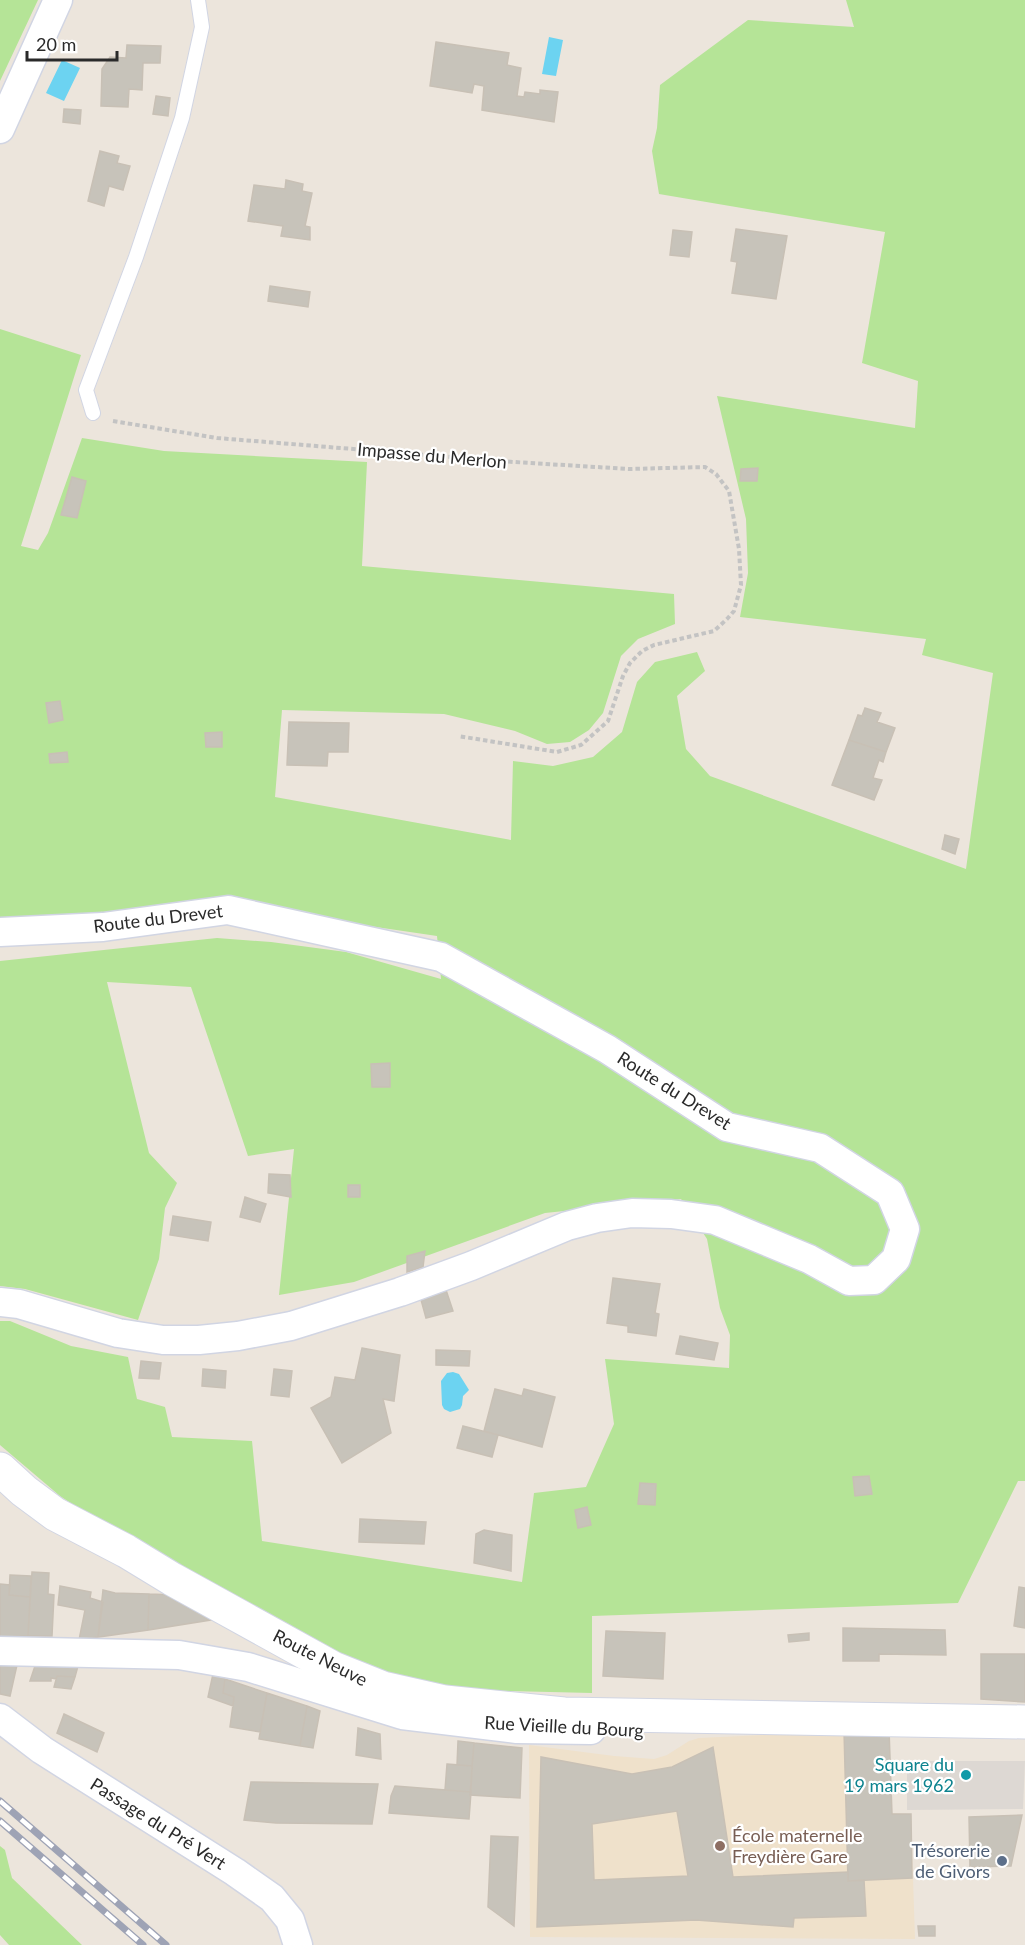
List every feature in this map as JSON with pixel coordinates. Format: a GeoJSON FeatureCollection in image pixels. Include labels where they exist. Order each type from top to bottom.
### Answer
{"type":"FeatureCollection","features":[{"type":"Feature","properties":{"kind":"street"},"geometry":{"type":"LineString","coordinates":[[0,129],[58,0]]}},
{"type":"Feature","properties":{"kind":"street","name":"Route du Drevet"},"geometry":{"type":"LineString","coordinates":[[0,932],[103,927],[228,910],[441,957],[607,1049],[727,1127],[820,1148],[890,1192],[905,1229],[896,1259],[874,1280],[849,1281],[809,1259],[715,1220],[671,1214],[632,1214],[597,1218],[567,1226],[471,1266],[400,1292],[302,1322],[238,1336],[199,1340],[163,1340],[118,1333],[19,1304],[0,1302]]}},
{"type":"Feature","properties":{"kind":"street","name":"Route Neuve"},"geometry":{"type":"LineString","coordinates":[[0,1469],[24,1491],[55,1514],[126,1551],[333,1668],[360,1680],[445,1702],[564,1714],[683,1718]]}},
{"type":"Feature","properties":{"kind":"street","name":"Rue Vieille du Bourg"},"geometry":{"type":"LineString","coordinates":[[0,1651],[179,1655],[248,1667],[402,1714],[517,1729],[653,1731],[683,1718],[1025,1722]]}},
{"type":"Feature","properties":{"kind":"street","name":"Passage du Pré Vert"},"geometry":{"type":"LineString","coordinates":[[0,1718],[42,1750],[235,1872],[272,1898],[290,1920],[298,1945]]}},
{"type":"Feature","properties":{"kind":"lane"},"geometry":{"type":"LineString","coordinates":[[93,413],[86,390],[136,257],[182,118],[202,27],[198,0]]}},
{"type":"Feature","properties":{"kind":"path","name":"Impasse du Merlon"},"geometry":{"type":"LineString","coordinates":[[93,413],[114,421],[217,438],[629,469],[705,466],[716,474],[729,491],[740,549],[741,585],[734,611],[727,619],[714,631],[654,645],[642,651],[630,663],[623,675],[608,721],[581,745],[557,752],[458,736]]}},
{"type":"Feature","properties":{"kind":"shaded area","name":"École maternelle Freydière Gare"},"geometry":{"type":"Polygon","coordinates":[[[889,1729],[892,1813],[911,1814],[915,1939],[530,1937],[529,1745],[654,1759],[667,1755],[689,1741],[699,1738],[889,1729]]]}},
{"type":"Feature","properties":{"kind":"shaded area","name":"Square du 19 mars 1962"},"geometry":{"type":"Polygon","coordinates":[[[907,1761],[1025,1761],[1023,1809],[907,1810],[907,1761]]]}},
{"type":"Feature","properties":{"kind":"green space"},"geometry":{"type":"Polygon","coordinates":[[[0,0],[38,0],[0,81],[0,0]]]}},
{"type":"Feature","properties":{"kind":"green space"},"geometry":{"type":"Polygon","coordinates":[[[846,0],[1025,0],[1025,1481],[1018,1481],[958,1603],[592,1616],[592,1693],[463,1690],[370,1674],[99,1522],[60,1496],[0,1445],[0,1321],[10,1321],[71,1346],[128,1357],[137,1399],[165,1407],[172,1437],[252,1441],[262,1541],[522,1582],[534,1493],[586,1487],[614,1424],[605,1359],[729,1368],[730,1335],[720,1308],[707,1239],[681,1199],[545,1213],[354,1282],[279,1295],[294,1149],[248,1156],[191,987],[107,982],[149,1153],[177,1183],[165,1208],[159,1259],[138,1320],[25,1289],[0,1286],[0,961],[217,938],[271,942],[346,952],[441,979],[437,936],[199,901],[142,912],[0,920],[0,329],[81,355],[21,546],[38,550],[48,533],[82,438],[164,451],[367,462],[362,566],[674,594],[675,624],[638,639],[621,656],[603,713],[589,730],[570,742],[547,744],[515,731],[444,714],[282,710],[275,797],[511,840],[513,761],[553,766],[593,757],[622,732],[637,682],[655,662],[697,652],[705,671],[677,696],[686,749],[710,776],[966,869],[993,673],[922,655],[926,639],[740,617],[748,573],[746,519],[717,396],[915,428],[918,381],[862,363],[885,232],[659,194],[652,151],[657,128],[660,85],[748,20],[854,27],[846,0]]]}},
{"type":"Feature","properties":{"kind":"green space"},"geometry":{"type":"Polygon","coordinates":[[[0,1846],[5,1850],[12,1878],[82,1945],[9,1945],[0,1935],[0,1846]]]}},
{"type":"Feature","properties":{"kind":"water"},"geometry":{"type":"Polygon","coordinates":[[[549,37],[563,40],[556,76],[542,74],[549,37]]]}},
{"type":"Feature","properties":{"kind":"water"},"geometry":{"type":"Polygon","coordinates":[[[62,60],[80,68],[64,101],[46,93],[62,60]]]}},
{"type":"Feature","properties":{"kind":"water"},"geometry":{"type":"Polygon","coordinates":[[[447,1373],[459,1374],[469,1390],[463,1396],[460,1409],[450,1412],[442,1405],[441,1381],[447,1373]]]}},
{"type":"Feature","properties":{"kind":"building"},"geometry":{"type":"Polygon","coordinates":[[[436,42],[509,53],[507,65],[521,68],[517,96],[524,97],[525,92],[540,94],[540,90],[558,92],[554,122],[482,110],[484,86],[474,84],[472,93],[430,86],[436,42]]]}},
{"type":"Feature","properties":{"kind":"building"},"geometry":{"type":"Polygon","coordinates":[[[127,45],[161,46],[160,63],[143,63],[142,90],[129,89],[128,107],[101,106],[102,69],[110,57],[126,58],[127,45]]]}},
{"type":"Feature","properties":{"kind":"building"},"geometry":{"type":"Polygon","coordinates":[[[156,96],[170,98],[168,116],[153,114],[156,96]]]}},
{"type":"Feature","properties":{"kind":"building"},"geometry":{"type":"Polygon","coordinates":[[[64,109],[81,110],[80,124],[63,122],[64,109]]]}},
{"type":"Feature","properties":{"kind":"building"},"geometry":{"type":"Polygon","coordinates":[[[100,151],[119,156],[117,163],[130,166],[123,190],[109,186],[104,206],[88,201],[100,151]]]}},
{"type":"Feature","properties":{"kind":"building"},"geometry":{"type":"Polygon","coordinates":[[[286,180],[303,184],[302,191],[312,193],[305,226],[310,227],[310,240],[281,236],[283,226],[248,221],[254,185],[285,189],[286,180]]]}},
{"type":"Feature","properties":{"kind":"building"},"geometry":{"type":"Polygon","coordinates":[[[736,229],[787,236],[776,299],[732,293],[737,262],[731,261],[736,229]]]}},
{"type":"Feature","properties":{"kind":"building"},"geometry":{"type":"Polygon","coordinates":[[[673,230],[692,232],[689,257],[670,255],[673,230]]]}},
{"type":"Feature","properties":{"kind":"building"},"geometry":{"type":"Polygon","coordinates":[[[270,286],[310,292],[308,307],[268,301],[270,286]]]}},
{"type":"Feature","properties":{"kind":"building"},"geometry":{"type":"Polygon","coordinates":[[[758,468],[757,481],[740,481],[741,469],[758,468]]]}},
{"type":"Feature","properties":{"kind":"building"},"geometry":{"type":"Polygon","coordinates":[[[72,477],[86,481],[77,518],[61,515],[72,477]]]}},
{"type":"Feature","properties":{"kind":"building"},"geometry":{"type":"Polygon","coordinates":[[[60,701],[63,720],[49,723],[46,703],[60,701]]]}},
{"type":"Feature","properties":{"kind":"building"},"geometry":{"type":"Polygon","coordinates":[[[865,708],[881,713],[877,722],[895,728],[886,752],[849,740],[858,715],[862,716],[865,708]]]}},
{"type":"Feature","properties":{"kind":"building"},"geometry":{"type":"Polygon","coordinates":[[[289,722],[349,723],[348,752],[328,752],[327,766],[287,765],[289,722]]]}},
{"type":"Feature","properties":{"kind":"building"},"geometry":{"type":"Polygon","coordinates":[[[222,732],[222,747],[206,747],[205,733],[222,732]]]}},
{"type":"Feature","properties":{"kind":"building"},"geometry":{"type":"Polygon","coordinates":[[[849,740],[886,752],[883,762],[879,760],[873,778],[882,780],[874,800],[832,785],[849,740]]]}},
{"type":"Feature","properties":{"kind":"building"},"geometry":{"type":"Polygon","coordinates":[[[67,752],[68,762],[50,763],[49,754],[67,752]]]}},
{"type":"Feature","properties":{"kind":"building"},"geometry":{"type":"Polygon","coordinates":[[[945,835],[959,839],[955,854],[942,849],[945,835]]]}},
{"type":"Feature","properties":{"kind":"building"},"geometry":{"type":"Polygon","coordinates":[[[390,1063],[390,1087],[372,1087],[371,1064],[390,1063]]]}},
{"type":"Feature","properties":{"kind":"building"},"geometry":{"type":"Polygon","coordinates":[[[269,1174],[290,1175],[291,1197],[268,1193],[269,1174]]]}},
{"type":"Feature","properties":{"kind":"building"},"geometry":{"type":"Polygon","coordinates":[[[348,1185],[360,1185],[360,1197],[348,1197],[348,1185]]]}},
{"type":"Feature","properties":{"kind":"building"},"geometry":{"type":"Polygon","coordinates":[[[245,1197],[266,1204],[260,1222],[240,1217],[245,1197]]]}},
{"type":"Feature","properties":{"kind":"building"},"geometry":{"type":"Polygon","coordinates":[[[173,1216],[211,1222],[208,1241],[170,1235],[173,1216]]]}},
{"type":"Feature","properties":{"kind":"building"},"geometry":{"type":"Polygon","coordinates":[[[425,1251],[423,1267],[407,1272],[407,1256],[425,1251]]]}},
{"type":"Feature","properties":{"kind":"building"},"geometry":{"type":"Polygon","coordinates":[[[613,1278],[660,1284],[655,1313],[659,1314],[656,1336],[628,1332],[628,1326],[607,1323],[613,1278]]]}},
{"type":"Feature","properties":{"kind":"building"},"geometry":{"type":"Polygon","coordinates":[[[445,1287],[453,1311],[426,1318],[420,1296],[445,1287]]]}},
{"type":"Feature","properties":{"kind":"building"},"geometry":{"type":"Polygon","coordinates":[[[680,1336],[718,1343],[714,1360],[676,1354],[680,1336]]]}},
{"type":"Feature","properties":{"kind":"building"},"geometry":{"type":"Polygon","coordinates":[[[362,1348],[400,1355],[394,1401],[383,1399],[391,1433],[342,1463],[311,1408],[331,1397],[335,1377],[355,1380],[362,1348]]]}},
{"type":"Feature","properties":{"kind":"building"},"geometry":{"type":"Polygon","coordinates":[[[436,1350],[470,1351],[469,1366],[436,1365],[436,1350]]]}},
{"type":"Feature","properties":{"kind":"building"},"geometry":{"type":"Polygon","coordinates":[[[141,1361],[161,1363],[159,1379],[139,1378],[141,1361]]]}},
{"type":"Feature","properties":{"kind":"building"},"geometry":{"type":"Polygon","coordinates":[[[203,1369],[226,1371],[225,1388],[202,1386],[203,1369]]]}},
{"type":"Feature","properties":{"kind":"building"},"geometry":{"type":"Polygon","coordinates":[[[274,1369],[292,1371],[289,1397],[271,1395],[274,1369]]]}},
{"type":"Feature","properties":{"kind":"building"},"geometry":{"type":"Polygon","coordinates":[[[495,1389],[522,1396],[524,1389],[555,1397],[542,1447],[484,1431],[495,1389]]]}},
{"type":"Feature","properties":{"kind":"building"},"geometry":{"type":"Polygon","coordinates":[[[463,1426],[498,1435],[492,1457],[457,1448],[463,1426]]]}},
{"type":"Feature","properties":{"kind":"building"},"geometry":{"type":"Polygon","coordinates":[[[869,1476],[872,1494],[855,1496],[853,1477],[869,1476]]]}},
{"type":"Feature","properties":{"kind":"building"},"geometry":{"type":"Polygon","coordinates":[[[640,1483],[656,1484],[655,1505],[638,1504],[640,1483]]]}},
{"type":"Feature","properties":{"kind":"building"},"geometry":{"type":"Polygon","coordinates":[[[587,1507],[591,1525],[578,1528],[575,1510],[587,1507]]]}},
{"type":"Feature","properties":{"kind":"building"},"geometry":{"type":"Polygon","coordinates":[[[360,1519],[426,1522],[424,1544],[359,1542],[360,1519]]]}},
{"type":"Feature","properties":{"kind":"building"},"geometry":{"type":"Polygon","coordinates":[[[484,1530],[512,1535],[511,1571],[474,1563],[476,1534],[484,1530]]]}},
{"type":"Feature","properties":{"kind":"building"},"geometry":{"type":"Polygon","coordinates":[[[32,1572],[49,1573],[48,1594],[54,1595],[52,1636],[28,1636],[32,1572]]]}},
{"type":"Feature","properties":{"kind":"building"},"geometry":{"type":"Polygon","coordinates":[[[10,1575],[31,1576],[30,1597],[9,1595],[10,1575]]]}},
{"type":"Feature","properties":{"kind":"building"},"geometry":{"type":"Polygon","coordinates":[[[0,1584],[10,1585],[9,1595],[30,1597],[28,1636],[0,1637],[0,1584]]]}},
{"type":"Feature","properties":{"kind":"building"},"geometry":{"type":"Polygon","coordinates":[[[60,1586],[91,1592],[90,1598],[103,1602],[98,1637],[79,1640],[85,1610],[58,1605],[60,1586]]]}},
{"type":"Feature","properties":{"kind":"building"},"geometry":{"type":"Polygon","coordinates":[[[1019,1587],[1025,1588],[1025,1628],[1014,1626],[1019,1587]]]}},
{"type":"Feature","properties":{"kind":"building"},"geometry":{"type":"Polygon","coordinates":[[[103,1590],[115,1593],[149,1594],[148,1630],[98,1637],[103,1590]]]}},
{"type":"Feature","properties":{"kind":"building"},"geometry":{"type":"Polygon","coordinates":[[[149,1594],[176,1595],[217,1619],[148,1630],[149,1594]]]}},
{"type":"Feature","properties":{"kind":"building"},"geometry":{"type":"Polygon","coordinates":[[[843,1628],[945,1630],[946,1655],[879,1654],[879,1661],[843,1661],[843,1628]]]}},
{"type":"Feature","properties":{"kind":"building"},"geometry":{"type":"Polygon","coordinates":[[[606,1631],[665,1633],[663,1679],[603,1676],[606,1631]]]}},
{"type":"Feature","properties":{"kind":"building"},"geometry":{"type":"Polygon","coordinates":[[[809,1633],[809,1640],[789,1642],[788,1635],[809,1633]]]}},
{"type":"Feature","properties":{"kind":"building"},"geometry":{"type":"Polygon","coordinates":[[[981,1654],[1025,1654],[1025,1702],[981,1699],[981,1654]]]}},
{"type":"Feature","properties":{"kind":"building"},"geometry":{"type":"Polygon","coordinates":[[[0,1665],[17,1665],[10,1696],[0,1694],[0,1665]]]}},
{"type":"Feature","properties":{"kind":"building"},"geometry":{"type":"Polygon","coordinates":[[[35,1666],[78,1666],[75,1677],[57,1676],[56,1679],[51,1678],[51,1681],[30,1681],[35,1666]]]}},
{"type":"Feature","properties":{"kind":"building"},"geometry":{"type":"Polygon","coordinates":[[[213,1674],[225,1679],[223,1693],[234,1697],[233,1706],[208,1697],[213,1674]]]}},
{"type":"Feature","properties":{"kind":"building"},"geometry":{"type":"Polygon","coordinates":[[[57,1676],[75,1677],[71,1689],[54,1687],[57,1676]]]}},
{"type":"Feature","properties":{"kind":"building"},"geometry":{"type":"Polygon","coordinates":[[[225,1679],[267,1693],[260,1732],[230,1727],[234,1697],[223,1693],[225,1679]]]}},
{"type":"Feature","properties":{"kind":"building"},"geometry":{"type":"Polygon","coordinates":[[[267,1693],[307,1706],[300,1746],[259,1739],[267,1693]]]}},
{"type":"Feature","properties":{"kind":"building"},"geometry":{"type":"Polygon","coordinates":[[[307,1706],[320,1711],[313,1748],[300,1746],[307,1706]]]}},
{"type":"Feature","properties":{"kind":"building"},"geometry":{"type":"Polygon","coordinates":[[[64,1714],[104,1733],[97,1752],[57,1733],[64,1714]]]}},
{"type":"Feature","properties":{"kind":"building"},"geometry":{"type":"Polygon","coordinates":[[[358,1728],[380,1734],[381,1759],[356,1755],[358,1728]]]}},
{"type":"Feature","properties":{"kind":"building"},"geometry":{"type":"Polygon","coordinates":[[[889,1729],[892,1814],[911,1814],[912,1878],[848,1881],[844,1731],[889,1729]]]}},
{"type":"Feature","properties":{"kind":"building"},"geometry":{"type":"Polygon","coordinates":[[[458,1741],[474,1743],[472,1766],[457,1765],[458,1741]]]}},
{"type":"Feature","properties":{"kind":"building"},"geometry":{"type":"Polygon","coordinates":[[[474,1743],[522,1748],[520,1798],[470,1795],[474,1743]]]}},
{"type":"Feature","properties":{"kind":"building"},"geometry":{"type":"Polygon","coordinates":[[[713,1747],[733,1877],[848,1872],[848,1881],[864,1880],[866,1916],[794,1918],[793,1927],[696,1920],[537,1927],[541,1757],[632,1774],[672,1767],[713,1747]],[[677,1811],[592,1824],[594,1880],[688,1876],[677,1811]]]}},
{"type":"Feature","properties":{"kind":"building"},"geometry":{"type":"Polygon","coordinates":[[[447,1764],[472,1766],[471,1792],[445,1790],[447,1764]]]}},
{"type":"Feature","properties":{"kind":"building"},"geometry":{"type":"Polygon","coordinates":[[[251,1782],[378,1784],[372,1824],[276,1823],[244,1820],[251,1782]]]}},
{"type":"Feature","properties":{"kind":"building"},"geometry":{"type":"Polygon","coordinates":[[[395,1786],[471,1792],[469,1819],[389,1813],[395,1786]]]}},
{"type":"Feature","properties":{"kind":"building"},"geometry":{"type":"Polygon","coordinates":[[[1022,1815],[1011,1866],[970,1867],[969,1817],[1022,1815]]]}},
{"type":"Feature","properties":{"kind":"building"},"geometry":{"type":"Polygon","coordinates":[[[491,1836],[518,1837],[514,1926],[488,1907],[491,1836]]]}},
{"type":"Feature","properties":{"kind":"building"},"geometry":{"type":"Polygon","coordinates":[[[918,1926],[935,1926],[935,1936],[919,1936],[918,1926]]]}},
{"type":"Feature","properties":{"kind":"railway"},"geometry":{"type":"LineString","coordinates":[[0,1801],[166,1945]]}},
{"type":"Feature","properties":{"kind":"railway"},"geometry":{"type":"LineString","coordinates":[[0,1821],[143,1945]]}},
{"type":"Feature","properties":{"kind":"place","name":"Square du 19 mars 1962"},"geometry":{"type":"Point","coordinates":[966,1775]}},
{"type":"Feature","properties":{"kind":"place","name":"École maternelle Freydière Gare"},"geometry":{"type":"Point","coordinates":[720,1846]}},
{"type":"Feature","properties":{"kind":"place","name":"Trésorerie de Givors"},"geometry":{"type":"Point","coordinates":[1002,1861]}}]}
